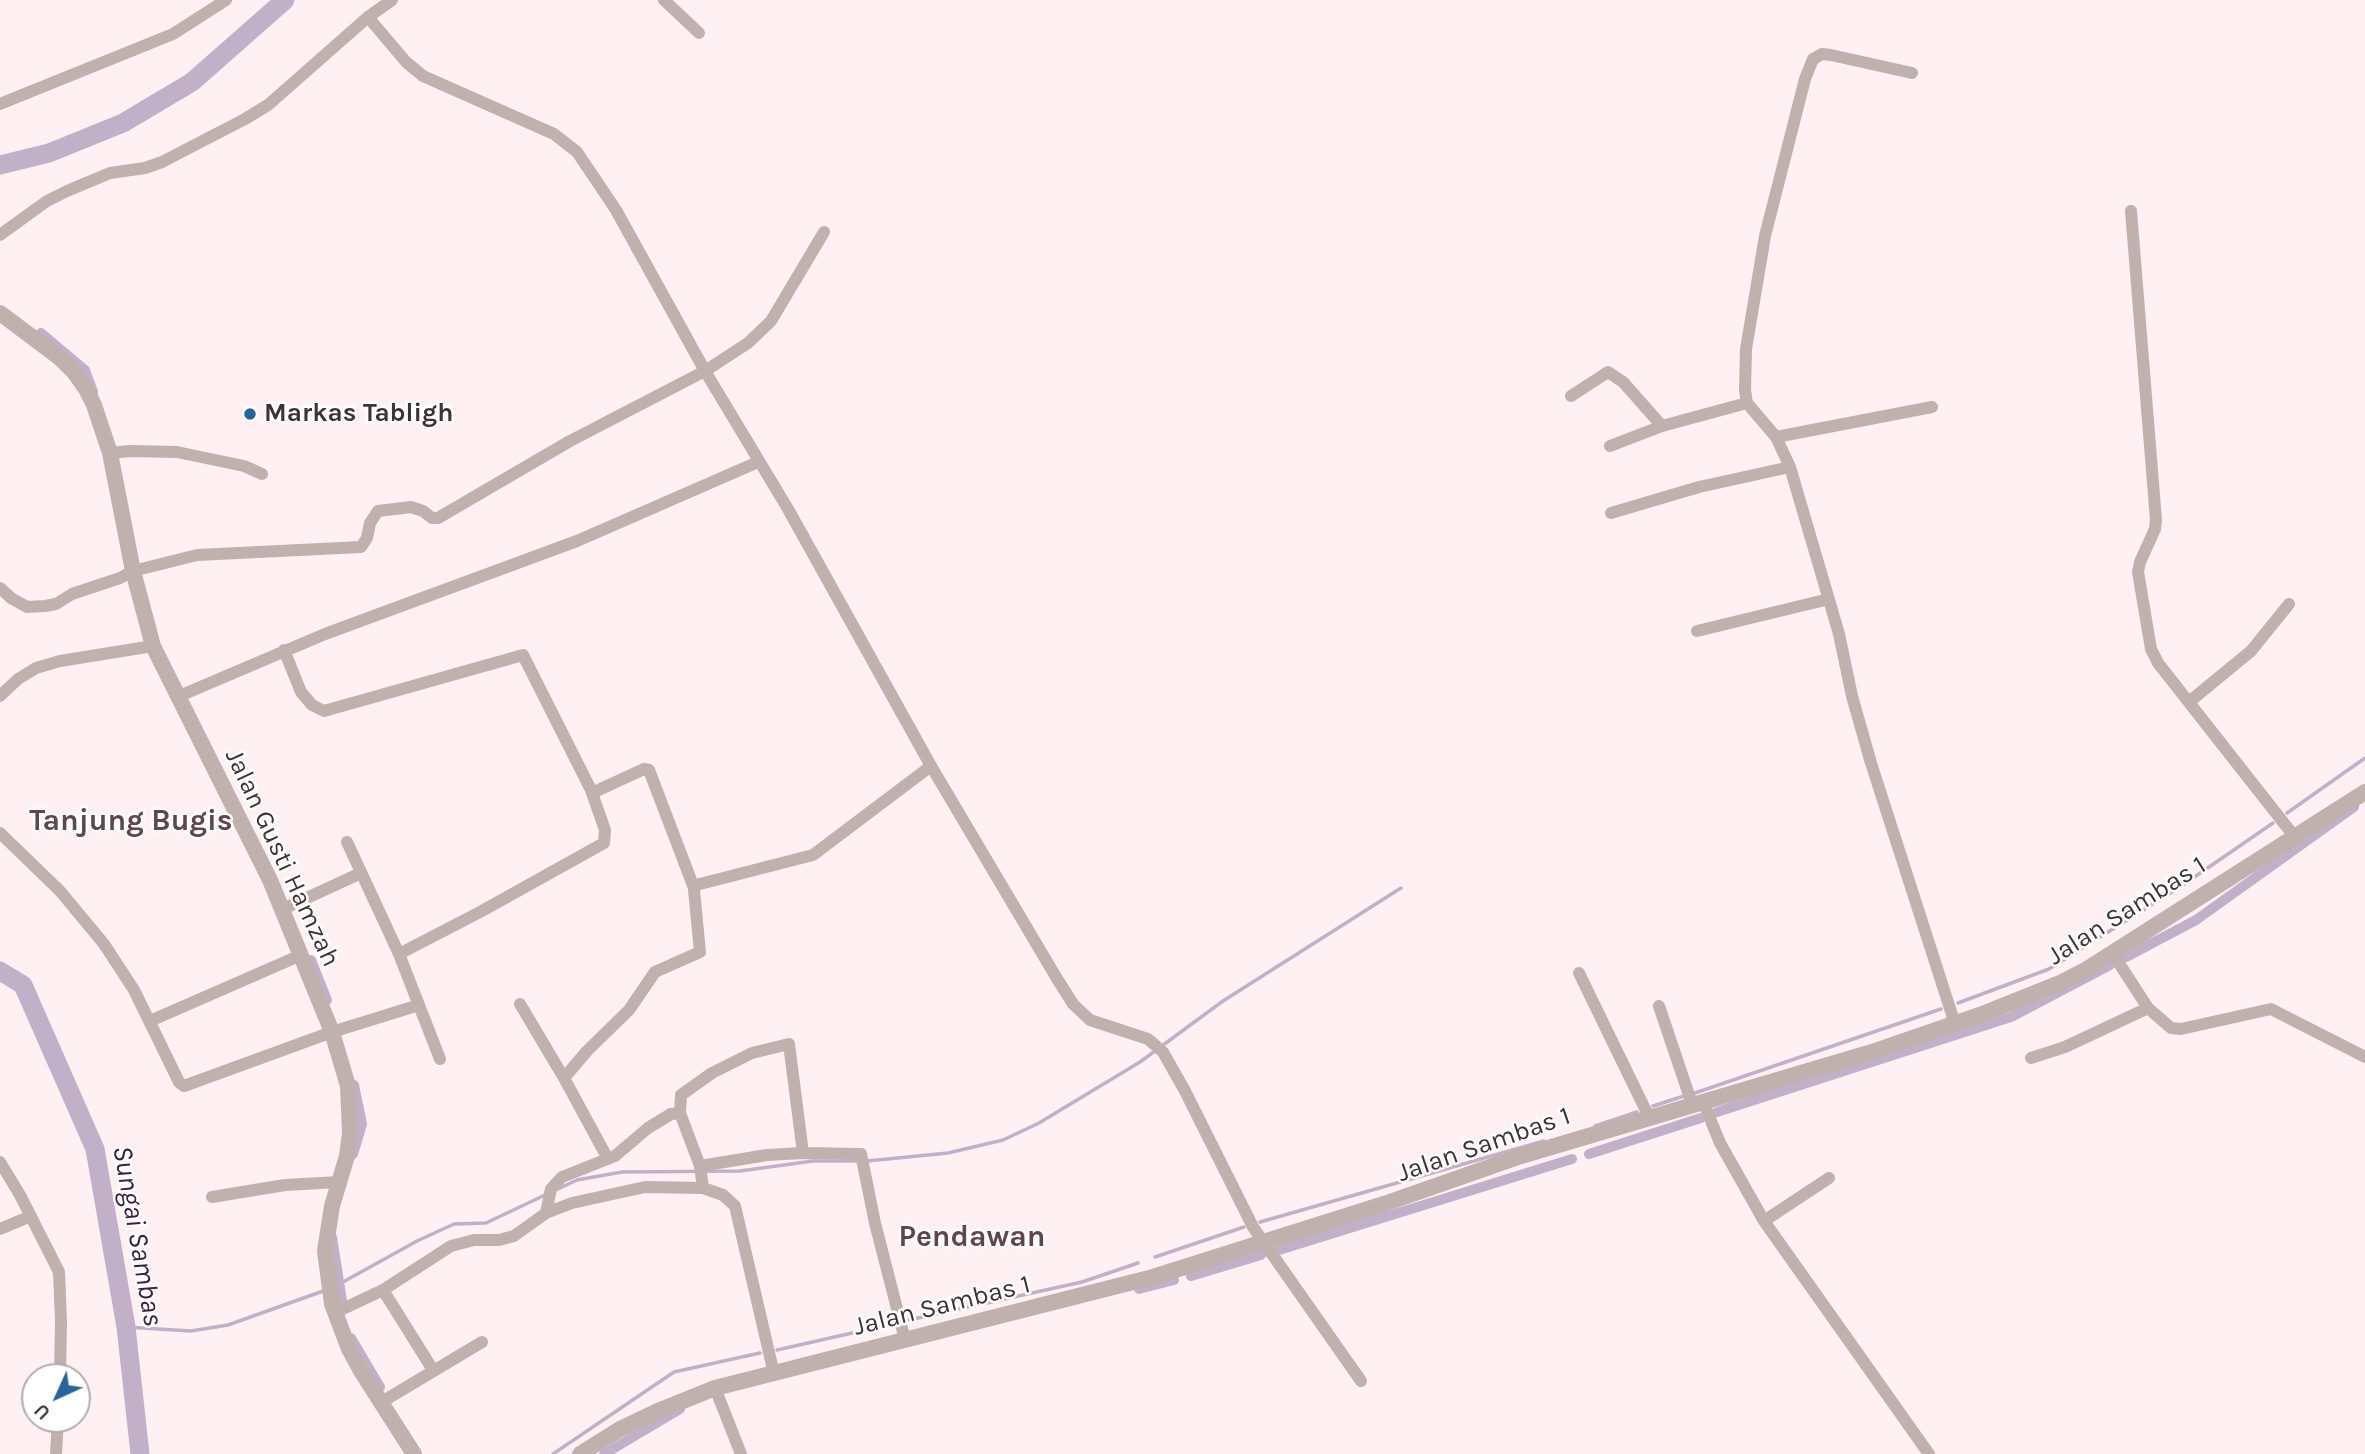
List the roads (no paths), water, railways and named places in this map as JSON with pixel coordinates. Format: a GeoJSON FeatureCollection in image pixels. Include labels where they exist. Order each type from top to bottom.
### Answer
{"type":"FeatureCollection","features":[{"type":"Feature","properties":{"kind":"street"},"geometry":{"type":"LineString","coordinates":[[0,104],[173,34],[226,0]]}},
{"type":"Feature","properties":{"kind":"street"},"geometry":{"type":"LineString","coordinates":[[0,235],[47,201],[110,173],[145,168],[162,162],[245,119],[283,92],[368,17],[392,0]]}},
{"type":"Feature","properties":{"kind":"street"},"geometry":{"type":"LineString","coordinates":[[664,0],[699,33]]}},
{"type":"Feature","properties":{"kind":"street"},"geometry":{"type":"LineString","coordinates":[[368,17],[406,62],[423,76],[554,134],[570,144],[615,210],[705,371],[788,509],[931,766],[1073,1004],[1090,1020],[1148,1039],[1160,1048],[1264,1244],[1361,1381]]}},
{"type":"Feature","properties":{"kind":"street"},"geometry":{"type":"LineString","coordinates":[[1912,73],[1831,55],[1822,54],[1813,59],[1805,79],[1765,236],[1746,349],[1745,390],[1747,403],[1776,437],[1790,467],[1829,599],[1871,763],[1955,1024]]}},
{"type":"Feature","properties":{"kind":"street"},"geometry":{"type":"LineString","coordinates":[[2131,211],[2156,520],[2152,537],[2138,566],[2151,649],[2158,663],[2294,836]]}},
{"type":"Feature","properties":{"kind":"street"},"geometry":{"type":"LineString","coordinates":[[0,588],[21,605],[33,608],[56,604],[72,594],[120,578],[133,570],[212,553],[361,547],[367,538],[374,515],[378,512],[411,508],[438,518],[559,447],[705,371],[748,343],[771,321],[824,232]]}},
{"type":"Feature","properties":{"kind":"street","name":"Jalan Gusti Hamzah"},"geometry":{"type":"LineString","coordinates":[[0,313],[34,337],[74,372],[94,405],[110,453],[133,570],[153,646],[283,909],[332,1032],[343,1066],[350,1104],[350,1133],[327,1240],[327,1275],[333,1309],[349,1349],[414,1454]]}},
{"type":"Feature","properties":{"kind":"street"},"geometry":{"type":"LineString","coordinates":[[1571,396],[1608,372],[1623,382],[1662,426]]}},
{"type":"Feature","properties":{"kind":"street"},"geometry":{"type":"LineString","coordinates":[[1610,446],[1662,426],[1747,403]]}},
{"type":"Feature","properties":{"kind":"street"},"geometry":{"type":"LineString","coordinates":[[1776,437],[1932,407]]}},
{"type":"Feature","properties":{"kind":"street"},"geometry":{"type":"LineString","coordinates":[[110,453],[177,452],[244,466],[262,474]]}},
{"type":"Feature","properties":{"kind":"street"},"geometry":{"type":"LineString","coordinates":[[177,697],[284,650],[577,541],[758,462]]}},
{"type":"Feature","properties":{"kind":"street"},"geometry":{"type":"LineString","coordinates":[[1611,513],[1699,487],[1790,467]]}},
{"type":"Feature","properties":{"kind":"street"},"geometry":{"type":"LineString","coordinates":[[1697,631],[1829,599]]}},
{"type":"Feature","properties":{"kind":"street"},"geometry":{"type":"LineString","coordinates":[[2189,702],[2251,651],[2289,604]]}},
{"type":"Feature","properties":{"kind":"street"},"geometry":{"type":"LineString","coordinates":[[3,689],[37,668],[60,661],[153,646]]}},
{"type":"Feature","properties":{"kind":"street"},"geometry":{"type":"LineString","coordinates":[[284,650],[301,692],[312,705],[324,711],[523,655],[592,793],[605,830],[604,843],[399,954]]}},
{"type":"Feature","properties":{"kind":"street"},"geometry":{"type":"LineString","coordinates":[[694,887],[813,855],[931,766]]}},
{"type":"Feature","properties":{"kind":"street"},"geometry":{"type":"LineString","coordinates":[[564,1078],[629,1010],[655,972],[699,952],[694,887],[649,770],[644,769],[592,793]]}},
{"type":"Feature","properties":{"kind":"street","name":"Jalan Sambas 1"},"geometry":{"type":"LineString","coordinates":[[580,1454],[620,1429],[658,1410],[715,1388],[1109,1290],[1264,1244],[1521,1156],[1872,1052],[1955,1024],[2060,983],[2113,954],[2365,792]]}},
{"type":"Feature","properties":{"kind":"street"},"geometry":{"type":"LineString","coordinates":[[0,833],[61,891],[97,935],[120,967],[150,1020],[179,1082],[184,1086],[332,1032],[419,1006]]}},
{"type":"Feature","properties":{"kind":"street"},"geometry":{"type":"LineString","coordinates":[[347,842],[399,954],[440,1059]]}},
{"type":"Feature","properties":{"kind":"street"},"geometry":{"type":"LineString","coordinates":[[283,909],[360,873]]}},
{"type":"Feature","properties":{"kind":"street"},"geometry":{"type":"LineString","coordinates":[[2113,954],[2148,1008],[2164,1025],[2175,1030],[2271,1009],[2365,1056]]}},
{"type":"Feature","properties":{"kind":"street"},"geometry":{"type":"LineString","coordinates":[[150,1020],[301,955]]}},
{"type":"Feature","properties":{"kind":"street"},"geometry":{"type":"LineString","coordinates":[[1579,973],[1649,1117]]}},
{"type":"Feature","properties":{"kind":"street"},"geometry":{"type":"LineString","coordinates":[[520,1004],[608,1159]]}},
{"type":"Feature","properties":{"kind":"street"},"geometry":{"type":"LineString","coordinates":[[1659,1006],[1682,1073],[1696,1103],[1763,1221],[1929,1454]]}},
{"type":"Feature","properties":{"kind":"street"},"geometry":{"type":"LineString","coordinates":[[2031,1058],[2065,1047],[2148,1008]]}},
{"type":"Feature","properties":{"kind":"street"},"geometry":{"type":"LineString","coordinates":[[774,1374],[735,1206],[702,1177],[680,1113],[681,1095],[712,1073],[752,1053],[789,1044],[803,1153]]}},
{"type":"Feature","properties":{"kind":"street"},"geometry":{"type":"LineString","coordinates":[[548,1208],[551,1189],[562,1177],[608,1159],[662,1118],[680,1113]]}},
{"type":"Feature","properties":{"kind":"street"},"geometry":{"type":"LineString","coordinates":[[333,1309],[383,1290],[451,1246],[474,1240],[507,1238],[522,1232],[548,1208],[630,1189],[671,1186],[766,1155],[861,1154],[905,1340]]}},
{"type":"Feature","properties":{"kind":"street"},"geometry":{"type":"LineString","coordinates":[[0,1162],[59,1272],[60,1363]]}},
{"type":"Feature","properties":{"kind":"street"},"geometry":{"type":"LineString","coordinates":[[1763,1221],[1829,1178]]}},
{"type":"Feature","properties":{"kind":"street"},"geometry":{"type":"LineString","coordinates":[[212,1197],[285,1185],[339,1182]]}},
{"type":"Feature","properties":{"kind":"street"},"geometry":{"type":"LineString","coordinates":[[0,1229],[31,1216]]}},
{"type":"Feature","properties":{"kind":"street"},"geometry":{"type":"LineString","coordinates":[[383,1290],[433,1370]]}},
{"type":"Feature","properties":{"kind":"street"},"geometry":{"type":"LineString","coordinates":[[380,1403],[482,1342]]}},
{"type":"Feature","properties":{"kind":"street"},"geometry":{"type":"LineString","coordinates":[[715,1388],[741,1454]]}},
{"type":"Feature","properties":{"kind":"street"},"geometry":{"type":"LineString","coordinates":[[56,1454],[57,1433]]}},
{"type":"Feature","properties":{"kind":"waterway"},"geometry":{"type":"LineString","coordinates":[[0,165],[49,153],[123,123],[192,82],[285,0]]}},
{"type":"Feature","properties":{"kind":"waterway"},"geometry":{"type":"LineString","coordinates":[[41,333],[85,370],[93,392]]}},
{"type":"Feature","properties":{"kind":"waterway"},"geometry":{"type":"LineString","coordinates":[[2287,813],[2365,758]]}},
{"type":"Feature","properties":{"kind":"waterway"},"geometry":{"type":"LineString","coordinates":[[2126,957],[2196,920],[2354,807]]}},
{"type":"Feature","properties":{"kind":"waterway"},"geometry":{"type":"LineString","coordinates":[[1958,1003],[2049,969],[2180,887],[2273,823]]}},
{"type":"Feature","properties":{"kind":"waterway"},"geometry":{"type":"LineString","coordinates":[[867,1161],[948,1153],[1003,1140],[1039,1123],[1140,1062],[1223,1001],[1401,888]]}},
{"type":"Feature","properties":{"kind":"waterway"},"geometry":{"type":"LineString","coordinates":[[311,960],[327,1000]]}},
{"type":"Feature","properties":{"kind":"waterway"},"geometry":{"type":"LineString","coordinates":[[1717,1112],[2011,1017],[2110,965]]}},
{"type":"Feature","properties":{"kind":"waterway","name":"Sungai Sambas"},"geometry":{"type":"LineString","coordinates":[[0,971],[23,985],[95,1149],[126,1327],[140,1454]]}},
{"type":"Feature","properties":{"kind":"waterway"},"geometry":{"type":"LineString","coordinates":[[1692,1094],[1941,1009]]}},
{"type":"Feature","properties":{"kind":"waterway"},"geometry":{"type":"LineString","coordinates":[[353,1154],[362,1124],[354,1085]]}},
{"type":"Feature","properties":{"kind":"waterway"},"geometry":{"type":"LineString","coordinates":[[1653,1106],[1684,1096]]}},
{"type":"Feature","properties":{"kind":"waterway"},"geometry":{"type":"LineString","coordinates":[[1595,1126],[1637,1112]]}},
{"type":"Feature","properties":{"kind":"waterway"},"geometry":{"type":"LineString","coordinates":[[1589,1154],[1701,1118]]}},
{"type":"Feature","properties":{"kind":"waterway"},"geometry":{"type":"LineString","coordinates":[[1260,1222],[1544,1141]]}},
{"type":"Feature","properties":{"kind":"waterway"},"geometry":{"type":"LineString","coordinates":[[1279,1250],[1572,1159]]}},
{"type":"Feature","properties":{"kind":"waterway"},"geometry":{"type":"LineString","coordinates":[[558,1189],[577,1180],[622,1172],[740,1171],[813,1161],[859,1161]]}},
{"type":"Feature","properties":{"kind":"waterway"},"geometry":{"type":"LineString","coordinates":[[334,1287],[417,1241],[454,1224],[486,1223],[545,1195]]}},
{"type":"Feature","properties":{"kind":"waterway"},"geometry":{"type":"LineString","coordinates":[[1155,1257],[1244,1227]]}},
{"type":"Feature","properties":{"kind":"waterway"},"geometry":{"type":"LineString","coordinates":[[332,1237],[342,1301]]}},
{"type":"Feature","properties":{"kind":"waterway"},"geometry":{"type":"LineString","coordinates":[[1191,1276],[1261,1255]]}},
{"type":"Feature","properties":{"kind":"waterway"},"geometry":{"type":"LineString","coordinates":[[909,1320],[1082,1282],[1138,1263]]}},
{"type":"Feature","properties":{"kind":"waterway"},"geometry":{"type":"LineString","coordinates":[[1139,1289],[1174,1280]]}},
{"type":"Feature","properties":{"kind":"waterway"},"geometry":{"type":"LineString","coordinates":[[126,1327],[191,1331],[228,1325],[326,1290]]}},
{"type":"Feature","properties":{"kind":"waterway"},"geometry":{"type":"LineString","coordinates":[[777,1350],[892,1324]]}},
{"type":"Feature","properties":{"kind":"waterway"},"geometry":{"type":"LineString","coordinates":[[351,1338],[380,1387]]}},
{"type":"Feature","properties":{"kind":"waterway"},"geometry":{"type":"LineString","coordinates":[[553,1454],[674,1372],[760,1353]]}},
{"type":"Feature","properties":{"kind":"waterway"},"geometry":{"type":"LineString","coordinates":[[604,1454],[680,1409]]}},
{"type":"Feature","properties":{"kind":"place","name":"Markas Tabligh"},"geometry":{"type":"Point","coordinates":[250,414]}},
{"type":"Feature","properties":{"kind":"district","name":"Tanjung Bugis"},"geometry":{"type":"Point","coordinates":[131,821]}},
{"type":"Feature","properties":{"kind":"district","name":"Pendawan"},"geometry":{"type":"Point","coordinates":[972,1237]}}]}
